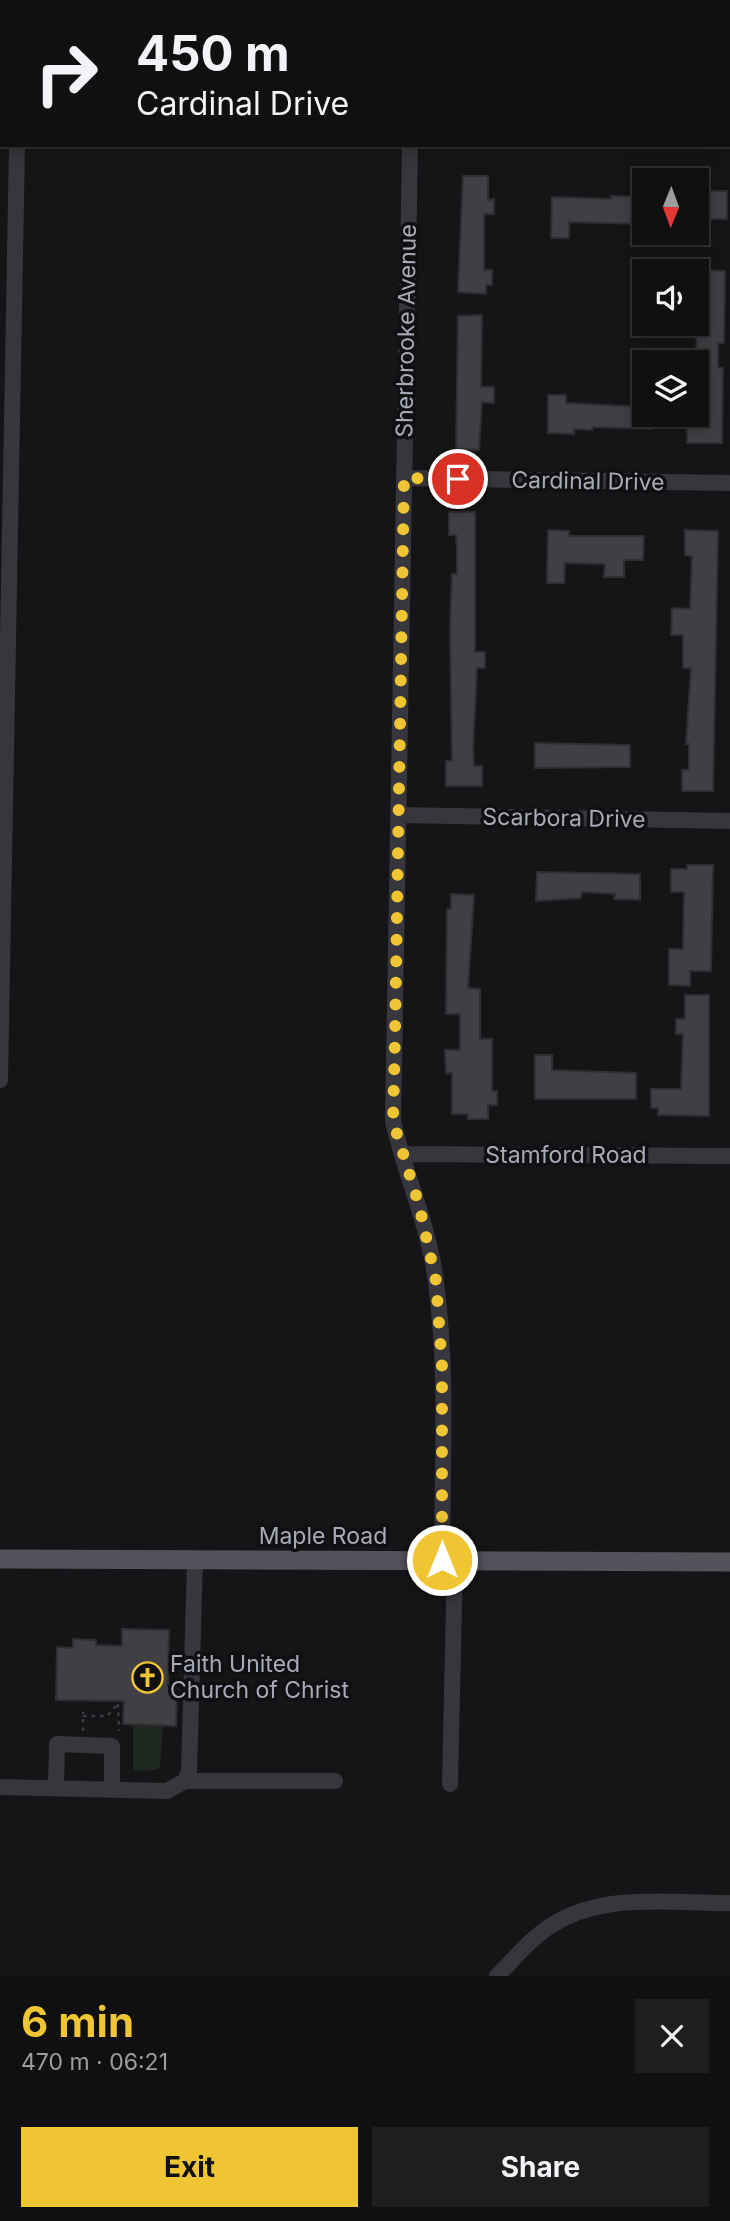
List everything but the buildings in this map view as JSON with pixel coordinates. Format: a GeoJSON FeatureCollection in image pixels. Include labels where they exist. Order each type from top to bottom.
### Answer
{"type":"FeatureCollection","features":[{"type":"Feature","properties":{"kind":"main road","name":"Maple Road"},"geometry":{"type":"LineString","coordinates":[[0,1559],[730,1562]]}},
{"type":"Feature","properties":{"kind":"street"},"geometry":{"type":"LineString","coordinates":[[0,1080],[7,334],[17,147]]}},
{"type":"Feature","properties":{"kind":"street","name":"Sherbrooke Avenue"},"geometry":{"type":"LineString","coordinates":[[410,147],[393,1121],[419,1205],[436,1281],[442,1366],[448,1560],[450,1784]]}},
{"type":"Feature","properties":{"kind":"street","name":"Cardinal Drive"},"geometry":{"type":"LineString","coordinates":[[404,478],[730,484]]}},
{"type":"Feature","properties":{"kind":"street","name":"Scarbora Drive"},"geometry":{"type":"LineString","coordinates":[[398,815],[730,821]]}},
{"type":"Feature","properties":{"kind":"street","name":"Stamford Road"},"geometry":{"type":"LineString","coordinates":[[402,1154],[730,1156]]}},
{"type":"Feature","properties":{"kind":"street"},"geometry":{"type":"LineString","coordinates":[[185,1781],[189,1770],[195,1560]]}},
{"type":"Feature","properties":{"kind":"street"},"geometry":{"type":"LineString","coordinates":[[56,1788],[57,1744],[112,1746],[112,1789]]}},
{"type":"Feature","properties":{"kind":"street"},"geometry":{"type":"LineString","coordinates":[[0,1787],[167,1791],[185,1781],[335,1781]]}},
{"type":"Feature","properties":{"kind":"street"},"geometry":{"type":"LineString","coordinates":[[497,1976],[548,1927],[583,1909],[607,1904],[730,1903]]}},
{"type":"Feature","properties":{"kind":"path"},"geometry":{"type":"LineString","coordinates":[[83,1716],[107,1716],[119,1703],[119,1735]]}},
{"type":"Feature","properties":{"kind":"shaded area"},"geometry":{"type":"Polygon","coordinates":[[[133,1724],[163,1725],[160,1767],[156,1770],[133,1771],[133,1724]]]}},
{"type":"Feature","properties":{"kind":"place","name":"Faith United Church of Christ"},"geometry":{"type":"Point","coordinates":[147,1677]}},
{"type":"Feature","properties":{"kind":"route"},"geometry":{"type":"LineString","coordinates":[[442,1560],[442,1366],[436,1281],[426,1230],[393,1121],[404,478],[458,479]]}}]}
